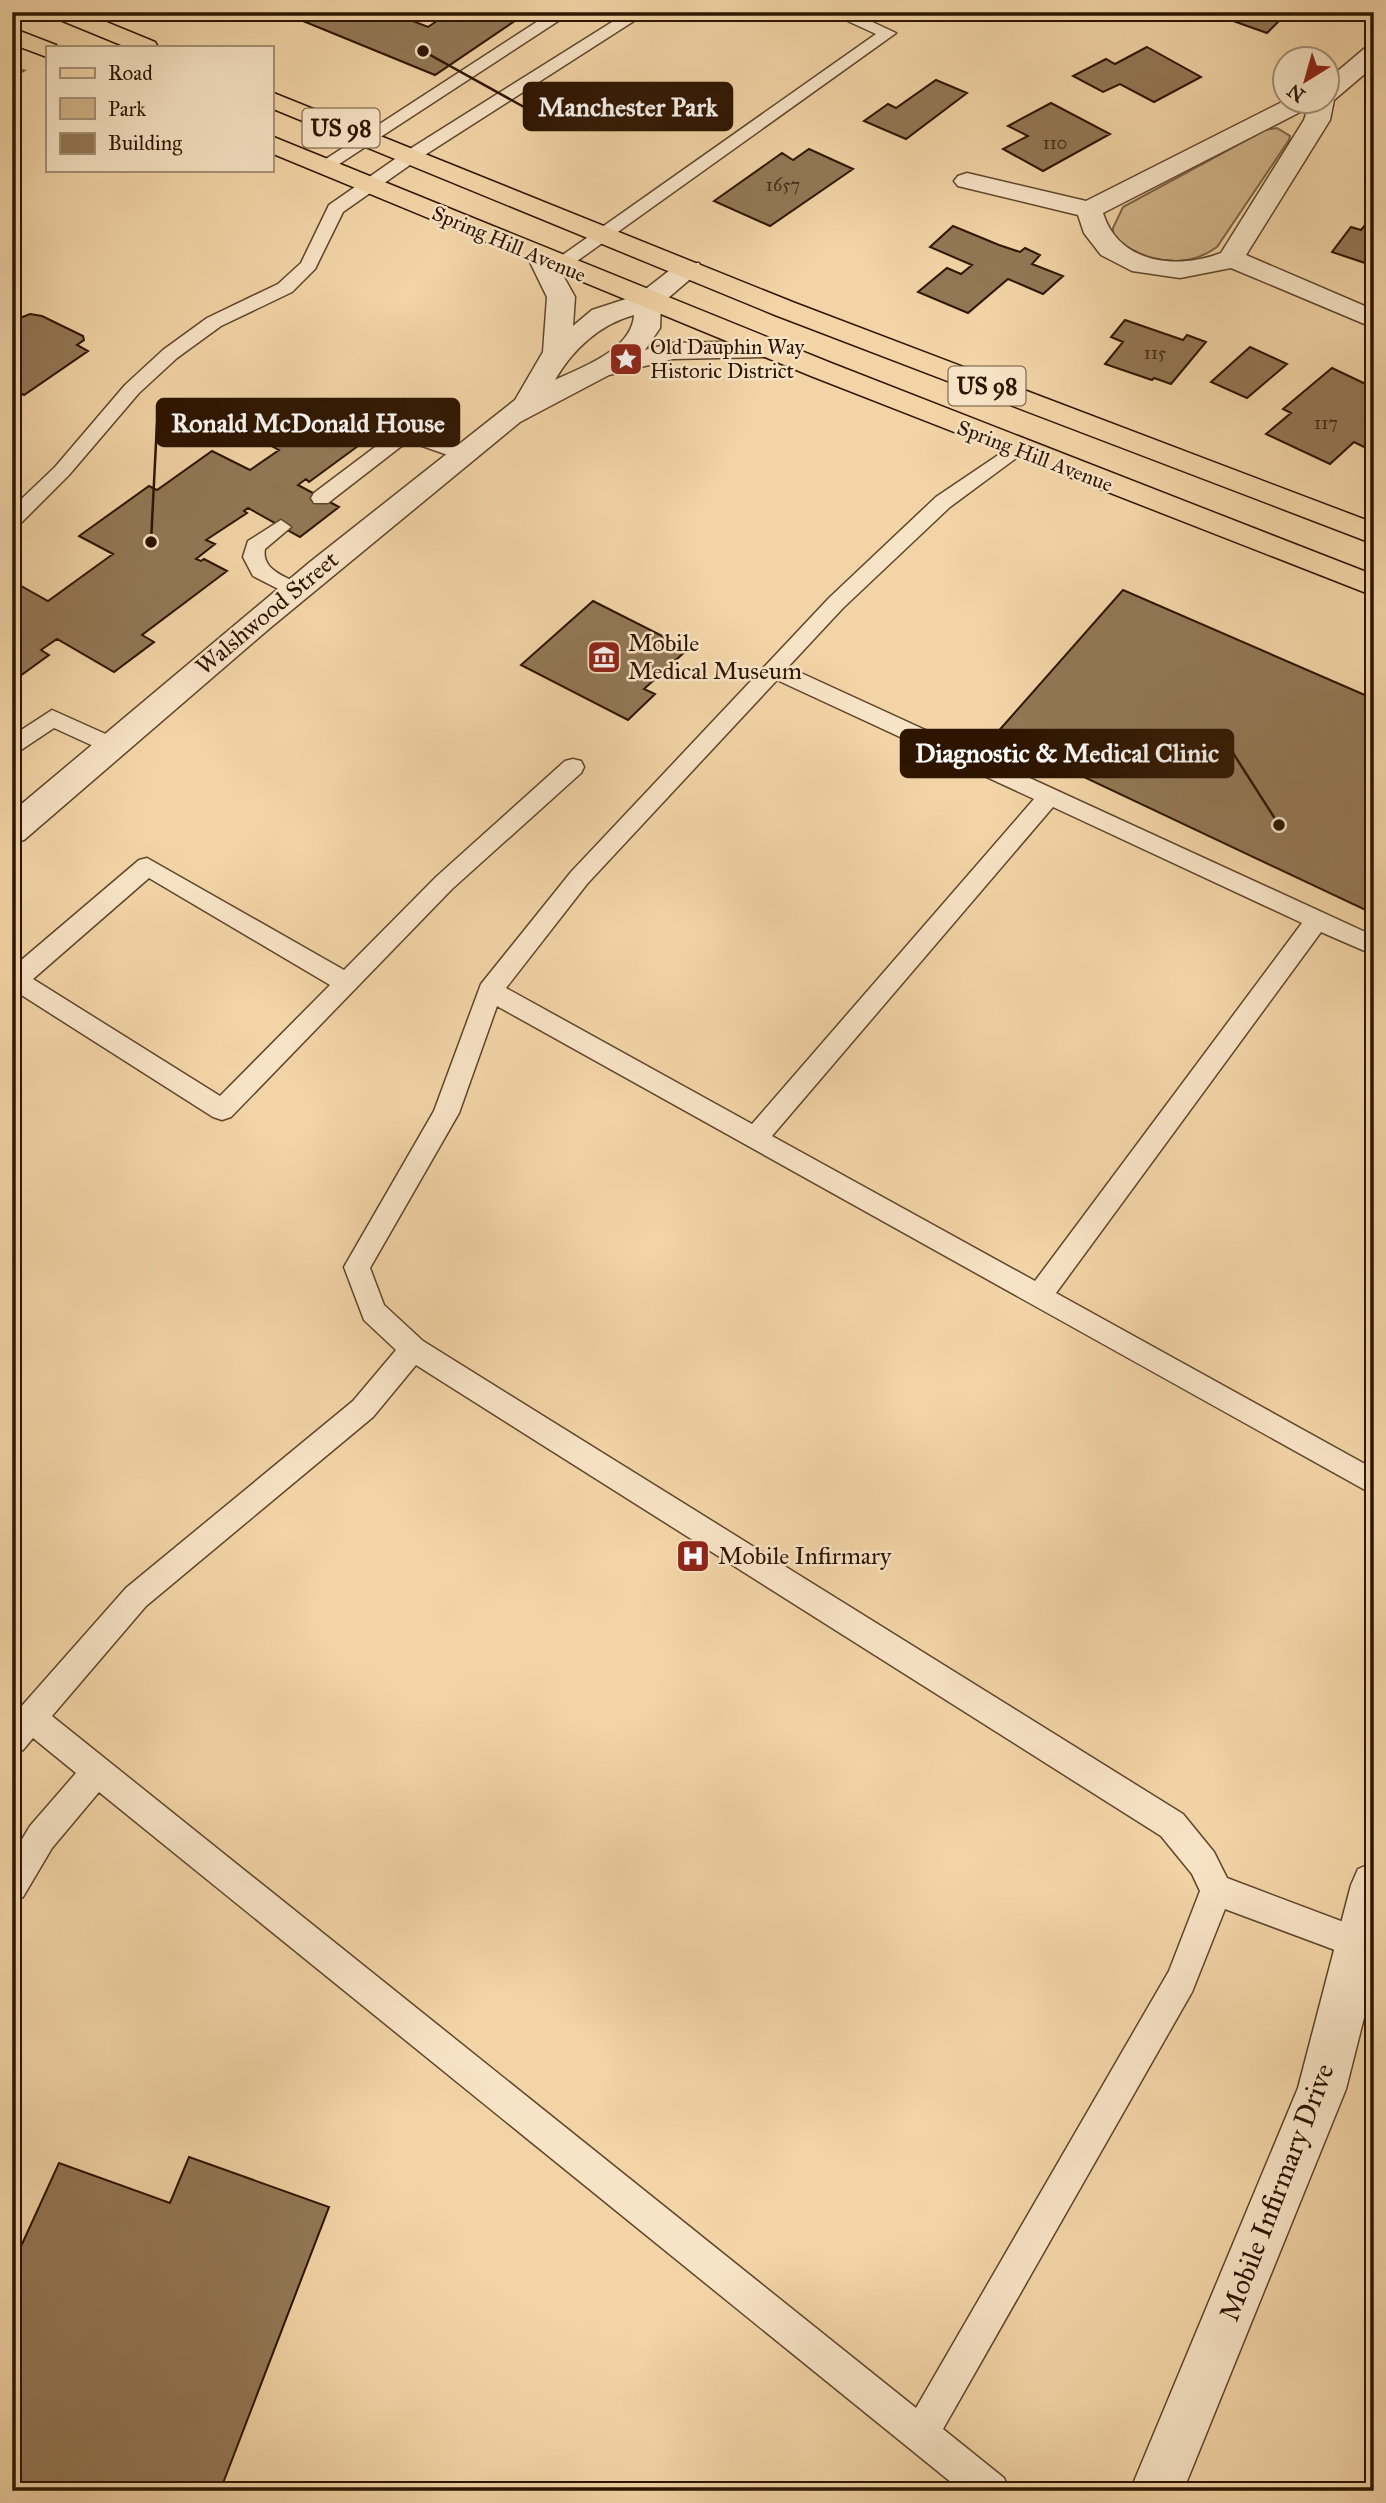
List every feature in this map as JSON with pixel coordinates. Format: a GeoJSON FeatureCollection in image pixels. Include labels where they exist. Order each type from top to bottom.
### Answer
{"type":"FeatureCollection","features":[{"type":"Feature","properties":{"kind":"main road"},"geometry":{"type":"LineString","coordinates":[[61,12],[144,46]]}},
{"type":"Feature","properties":{"kind":"main road"},"geometry":{"type":"LineString","coordinates":[[12,35],[46,50]]}},
{"type":"Feature","properties":{"kind":"main road","name":"Spring Hill Avenue"},"geometry":{"type":"LineString","coordinates":[[273,100],[689,269],[1374,534]]}},
{"type":"Feature","properties":{"kind":"main road","name":"Spring Hill Avenue"},"geometry":{"type":"LineString","coordinates":[[273,145],[765,349],[1016,449],[1374,586]]}},
{"type":"Feature","properties":{"kind":"street"},"geometry":{"type":"LineString","coordinates":[[1340,82],[1374,52]]}},
{"type":"Feature","properties":{"kind":"street"},"geometry":{"type":"LineString","coordinates":[[967,181],[1089,210],[1274,116]]}},
{"type":"Feature","properties":{"kind":"street"},"geometry":{"type":"LineString","coordinates":[[1089,210],[1098,236],[1127,259],[1160,269],[1188,271],[1214,267],[1231,258],[1318,116]]}},
{"type":"Feature","properties":{"kind":"street"},"geometry":{"type":"LineString","coordinates":[[1231,258],[1374,320]]}},
{"type":"Feature","properties":{"kind":"street","name":"Walshwood Street"},"geometry":{"type":"LineString","coordinates":[[550,261],[561,297],[556,352]]}},
{"type":"Feature","properties":{"kind":"street","name":"Walshwood Street"},"geometry":{"type":"LineString","coordinates":[[528,403],[556,352],[602,316],[648,301],[689,269]]}},
{"type":"Feature","properties":{"kind":"street","name":"Walshwood Street"},"geometry":{"type":"LineString","coordinates":[[599,371],[646,330],[648,301]]}},
{"type":"Feature","properties":{"kind":"street","name":"Walshwood Street"},"geometry":{"type":"LineString","coordinates":[[12,831],[294,590],[528,403],[599,371],[672,351],[765,349]]}},
{"type":"Feature","properties":{"kind":"street","name":"Mobile Infirmary Drive"},"geometry":{"type":"LineString","coordinates":[[1156,2491],[1322,2089],[1374,1885]]}},
{"type":"Feature","properties":{"kind":"lane"},"geometry":{"type":"LineString","coordinates":[[324,166],[565,12]]}},
{"type":"Feature","properties":{"kind":"lane"},"geometry":{"type":"LineString","coordinates":[[12,520],[62,471],[132,389],[170,354],[214,322],[285,288],[309,265],[335,209],[411,156],[640,12]]}},
{"type":"Feature","properties":{"kind":"lane"},"geometry":{"type":"LineString","coordinates":[[550,261],[603,234],[888,33],[836,12]]}},
{"type":"Feature","properties":{"kind":"lane"},"geometry":{"type":"LineString","coordinates":[[321,498],[406,433],[462,454]]}},
{"type":"Feature","properties":{"kind":"lane"},"geometry":{"type":"LineString","coordinates":[[1016,449],[943,502],[836,603],[579,878],[490,990],[446,1113],[357,1267],[373,1312],[413,1349],[1172,1825],[1203,1863],[1216,1890],[1359,1943]]}},
{"type":"Feature","properties":{"kind":"lane"},"geometry":{"type":"LineString","coordinates":[[281,527],[255,546],[253,557],[260,571],[294,590]]}},
{"type":"Feature","properties":{"kind":"lane"},"geometry":{"type":"LineString","coordinates":[[775,670],[1374,946]]}},
{"type":"Feature","properties":{"kind":"lane"},"geometry":{"type":"LineString","coordinates":[[12,748],[52,718],[111,746]]}},
{"type":"Feature","properties":{"kind":"lane"},"geometry":{"type":"LineString","coordinates":[[346,983],[147,866],[15,978],[222,1110],[346,983],[443,883],[573,767]]}},
{"type":"Feature","properties":{"kind":"lane"},"geometry":{"type":"LineString","coordinates":[[755,1138],[1049,797]]}},
{"type":"Feature","properties":{"kind":"lane"},"geometry":{"type":"LineString","coordinates":[[1038,1297],[1317,920]]}},
{"type":"Feature","properties":{"kind":"lane"},"geometry":{"type":"LineString","coordinates":[[490,990],[1374,1483]]}},
{"type":"Feature","properties":{"kind":"lane"},"geometry":{"type":"LineString","coordinates":[[413,1349],[363,1409],[136,1597],[21,1729],[97,1771],[991,2491]]}},
{"type":"Feature","properties":{"kind":"lane"},"geometry":{"type":"LineString","coordinates":[[12,1886],[41,1837],[97,1771]]}},
{"type":"Feature","properties":{"kind":"lane"},"geometry":{"type":"LineString","coordinates":[[921,2433],[1181,1981],[1216,1890]]}},
{"type":"Feature","properties":{"kind":"green space"},"geometry":{"type":"Polygon","coordinates":[[[1277,128],[1290,136],[1289,140],[1217,247],[1191,259],[1164,260],[1137,252],[1113,236],[1113,228],[1123,207],[1265,130],[1277,128]]]}},
{"type":"Feature","properties":{"kind":"building"},"geometry":{"type":"Polygon","coordinates":[[[281,12],[390,12],[428,27],[450,12],[528,12],[435,75],[281,12]]]}},
{"type":"Feature","properties":{"kind":"building"},"geometry":{"type":"Polygon","coordinates":[[[1208,12],[1288,12],[1267,33],[1208,12]]]}},
{"type":"Feature","properties":{"kind":"building"},"geometry":{"type":"Polygon","coordinates":[[[1147,47],[1201,77],[1154,102],[1120,84],[1103,92],[1073,76],[1106,59],[1115,64],[1147,47]]]}},
{"type":"Feature","properties":{"kind":"building"},"geometry":{"type":"Polygon","coordinates":[[[936,80],[967,93],[906,139],[864,121],[888,104],[896,108],[936,80]]]}},
{"type":"Feature","properties":{"kind":"building"},"geometry":{"type":"Polygon","coordinates":[[[1051,103],[1110,134],[1043,171],[1003,149],[1028,136],[1008,126],[1051,103]]]}},
{"type":"Feature","properties":{"kind":"building"},"geometry":{"type":"Polygon","coordinates":[[[809,149],[853,169],[770,226],[714,201],[782,153],[793,160],[809,149]]]}},
{"type":"Feature","properties":{"kind":"building"},"geometry":{"type":"Polygon","coordinates":[[[1374,214],[1374,266],[1332,252],[1351,227],[1361,230],[1374,214]]]}},
{"type":"Feature","properties":{"kind":"building"},"geometry":{"type":"Polygon","coordinates":[[[953,226],[1020,252],[1025,248],[1040,255],[1032,264],[1063,276],[1043,294],[1008,279],[968,313],[918,292],[947,268],[961,274],[972,265],[930,247],[953,226]]]}},
{"type":"Feature","properties":{"kind":"building"},"geometry":{"type":"Polygon","coordinates":[[[30,314],[42,316],[83,336],[84,340],[77,345],[88,351],[24,395],[12,389],[12,321],[30,314]]]}},
{"type":"Feature","properties":{"kind":"building"},"geometry":{"type":"Polygon","coordinates":[[[1125,320],[1183,340],[1187,335],[1206,342],[1171,384],[1154,378],[1152,380],[1105,364],[1123,342],[1111,337],[1125,320]]]}},
{"type":"Feature","properties":{"kind":"building"},"geometry":{"type":"Polygon","coordinates":[[[1250,347],[1287,364],[1247,398],[1211,382],[1250,347]]]}},
{"type":"Feature","properties":{"kind":"building"},"geometry":{"type":"Polygon","coordinates":[[[1332,368],[1374,388],[1374,452],[1354,442],[1330,464],[1266,434],[1291,413],[1283,409],[1332,368]]]}},
{"type":"Feature","properties":{"kind":"building"},"geometry":{"type":"Polygon","coordinates":[[[302,404],[369,438],[309,482],[306,479],[298,485],[339,507],[300,537],[248,508],[244,511],[247,513],[206,540],[215,544],[196,559],[204,559],[227,571],[142,635],[154,642],[114,672],[57,639],[41,650],[49,655],[20,676],[12,671],[12,581],[48,601],[113,554],[79,536],[149,486],[157,490],[212,451],[250,470],[279,450],[255,437],[302,404]]]}},
{"type":"Feature","properties":{"kind":"building"},"geometry":{"type":"Polygon","coordinates":[[[1123,590],[1374,699],[1374,914],[995,735],[1123,590]]]}},
{"type":"Feature","properties":{"kind":"building","name":"Mobile Medical Museum"},"geometry":{"type":"Polygon","coordinates":[[[593,601],[688,649],[644,689],[655,694],[628,720],[521,665],[593,601]]]}},
{"type":"Feature","properties":{"kind":"building"},"geometry":{"type":"Polygon","coordinates":[[[189,2157],[329,2207],[220,2491],[12,2491],[12,2266],[59,2163],[170,2203],[189,2157]]]}},
{"type":"Feature","properties":{"kind":"waterway"},"geometry":{"type":"LineString","coordinates":[[12,76],[21,70]]}},
{"type":"Feature","properties":{"kind":"place","name":"Manchester Park"},"geometry":{"type":"Point","coordinates":[423,51]}},
{"type":"Feature","properties":{"kind":"place","name":"Old Dauphin Way Historic District"},"geometry":{"type":"Point","coordinates":[626,359]}},
{"type":"Feature","properties":{"kind":"place","name":"Ronald McDonald House"},"geometry":{"type":"Point","coordinates":[151,542]}},
{"type":"Feature","properties":{"kind":"place","name":"Mobile Medical Museum"},"geometry":{"type":"Point","coordinates":[604,657]}},
{"type":"Feature","properties":{"kind":"place","name":"Diagnostic & Medical Clinic"},"geometry":{"type":"Point","coordinates":[1279,825]}},
{"type":"Feature","properties":{"kind":"place","name":"Mobile Infirmary"},"geometry":{"type":"Point","coordinates":[693,1556]}}]}
